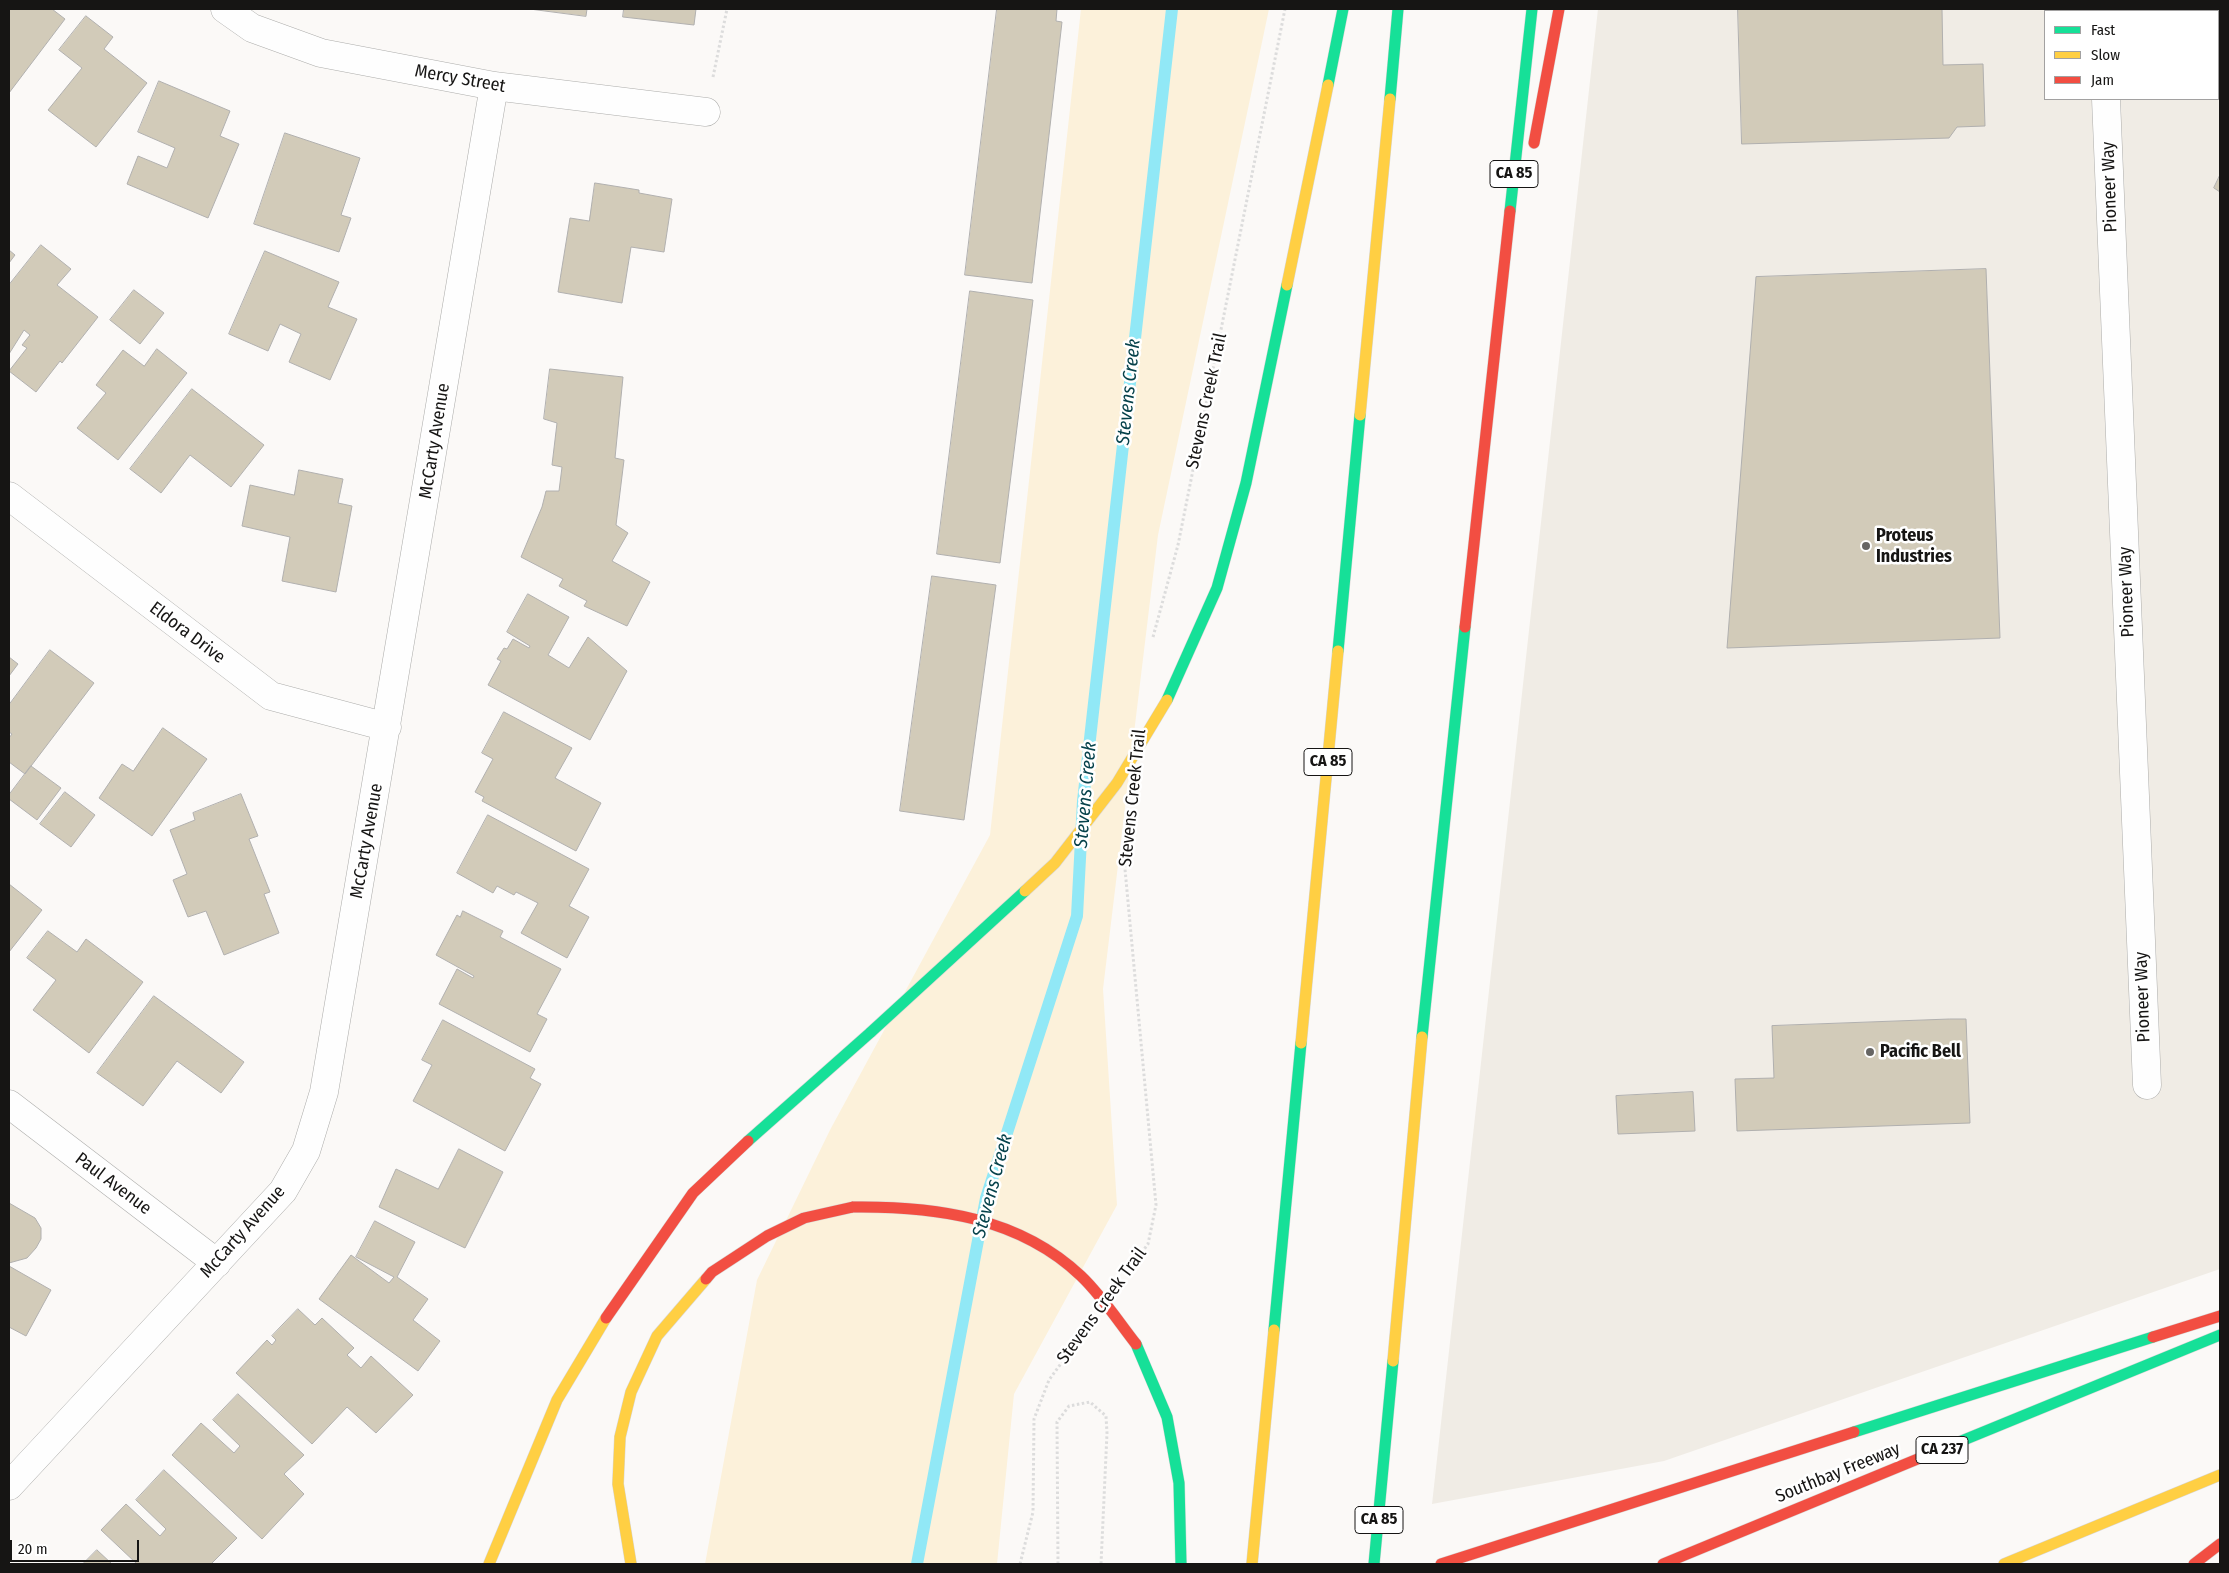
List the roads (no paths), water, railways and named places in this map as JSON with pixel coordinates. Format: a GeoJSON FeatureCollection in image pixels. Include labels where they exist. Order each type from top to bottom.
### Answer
{"type":"FeatureCollection","features":[{"type":"Feature","properties":{"kind":"highway"},"geometry":{"type":"LineString","coordinates":[[489,1564],[557,1400],[612,1307],[693,1193],[765,1125],[871,1032],[1055,863],[1117,783],[1167,700],[1217,588],[1246,482],[1342,9]]}},
{"type":"Feature","properties":{"kind":"highway","name":"CA 85"},"geometry":{"type":"LineString","coordinates":[[1252,1564],[1398,9]]}},
{"type":"Feature","properties":{"kind":"highway","name":"CA 85"},"geometry":{"type":"LineString","coordinates":[[1374,1564],[1384,1476],[1429,964],[1532,9]]}},
{"type":"Feature","properties":{"kind":"highway"},"geometry":{"type":"LineString","coordinates":[[1532,154],[1559,9]]}},
{"type":"Feature","properties":{"kind":"highway"},"geometry":{"type":"LineString","coordinates":[[1497,339],[1523,203]]}},
{"type":"Feature","properties":{"kind":"highway"},"geometry":{"type":"LineString","coordinates":[[630,1564],[618,1484],[620,1437],[631,1392],[657,1336],[712,1272],[766,1236],[804,1218],[853,1207],[887,1206],[951,1212],[999,1225],[1034,1241],[1072,1267],[1098,1294],[1136,1344],[1167,1417],[1179,1483],[1181,1559]]}},
{"type":"Feature","properties":{"kind":"highway"},"geometry":{"type":"LineString","coordinates":[[1441,1564],[2220,1316]]}},
{"type":"Feature","properties":{"kind":"highway","name":"Southbay Freeway"},"geometry":{"type":"LineString","coordinates":[[1663,1564],[2220,1335]]}},
{"type":"Feature","properties":{"kind":"highway"},"geometry":{"type":"LineString","coordinates":[[2004,1564],[2220,1475]]}},
{"type":"Feature","properties":{"kind":"highway"},"geometry":{"type":"LineString","coordinates":[[1381,1564],[1384,1476]]}},
{"type":"Feature","properties":{"kind":"highway"},"geometry":{"type":"LineString","coordinates":[[2194,1564],[2220,1544]]}},
{"type":"Feature","properties":{"kind":"street","name":"Mercy Street"},"geometry":{"type":"LineString","coordinates":[[225,9],[252,28],[321,53],[494,86],[706,112]]}},
{"type":"Feature","properties":{"kind":"street","name":"McCarty Avenue"},"geometry":{"type":"LineString","coordinates":[[9,1486],[283,1191],[306,1151],[324,1092],[494,86]]}},
{"type":"Feature","properties":{"kind":"street","name":"Pioneer Way"},"geometry":{"type":"LineString","coordinates":[[2106,100],[2147,1085]]}},
{"type":"Feature","properties":{"kind":"street","name":"Eldora Drive"},"geometry":{"type":"LineString","coordinates":[[9,496],[271,696],[387,727]]}},
{"type":"Feature","properties":{"kind":"street","name":"Paul Avenue"},"geometry":{"type":"LineString","coordinates":[[9,1104],[217,1263]]}},
{"type":"Feature","properties":{"kind":"waterway","name":"Stevens Creek"},"geometry":{"type":"LineString","coordinates":[[917,1564],[986,1198],[1077,916],[1083,801],[1172,9]]}},
{"type":"Feature","properties":{"kind":"place","name":"Proteus Industries"},"geometry":{"type":"Point","coordinates":[1866,546]}},
{"type":"Feature","properties":{"kind":"place","name":"Pacific Bell"},"geometry":{"type":"Point","coordinates":[1870,1052]}}]}
